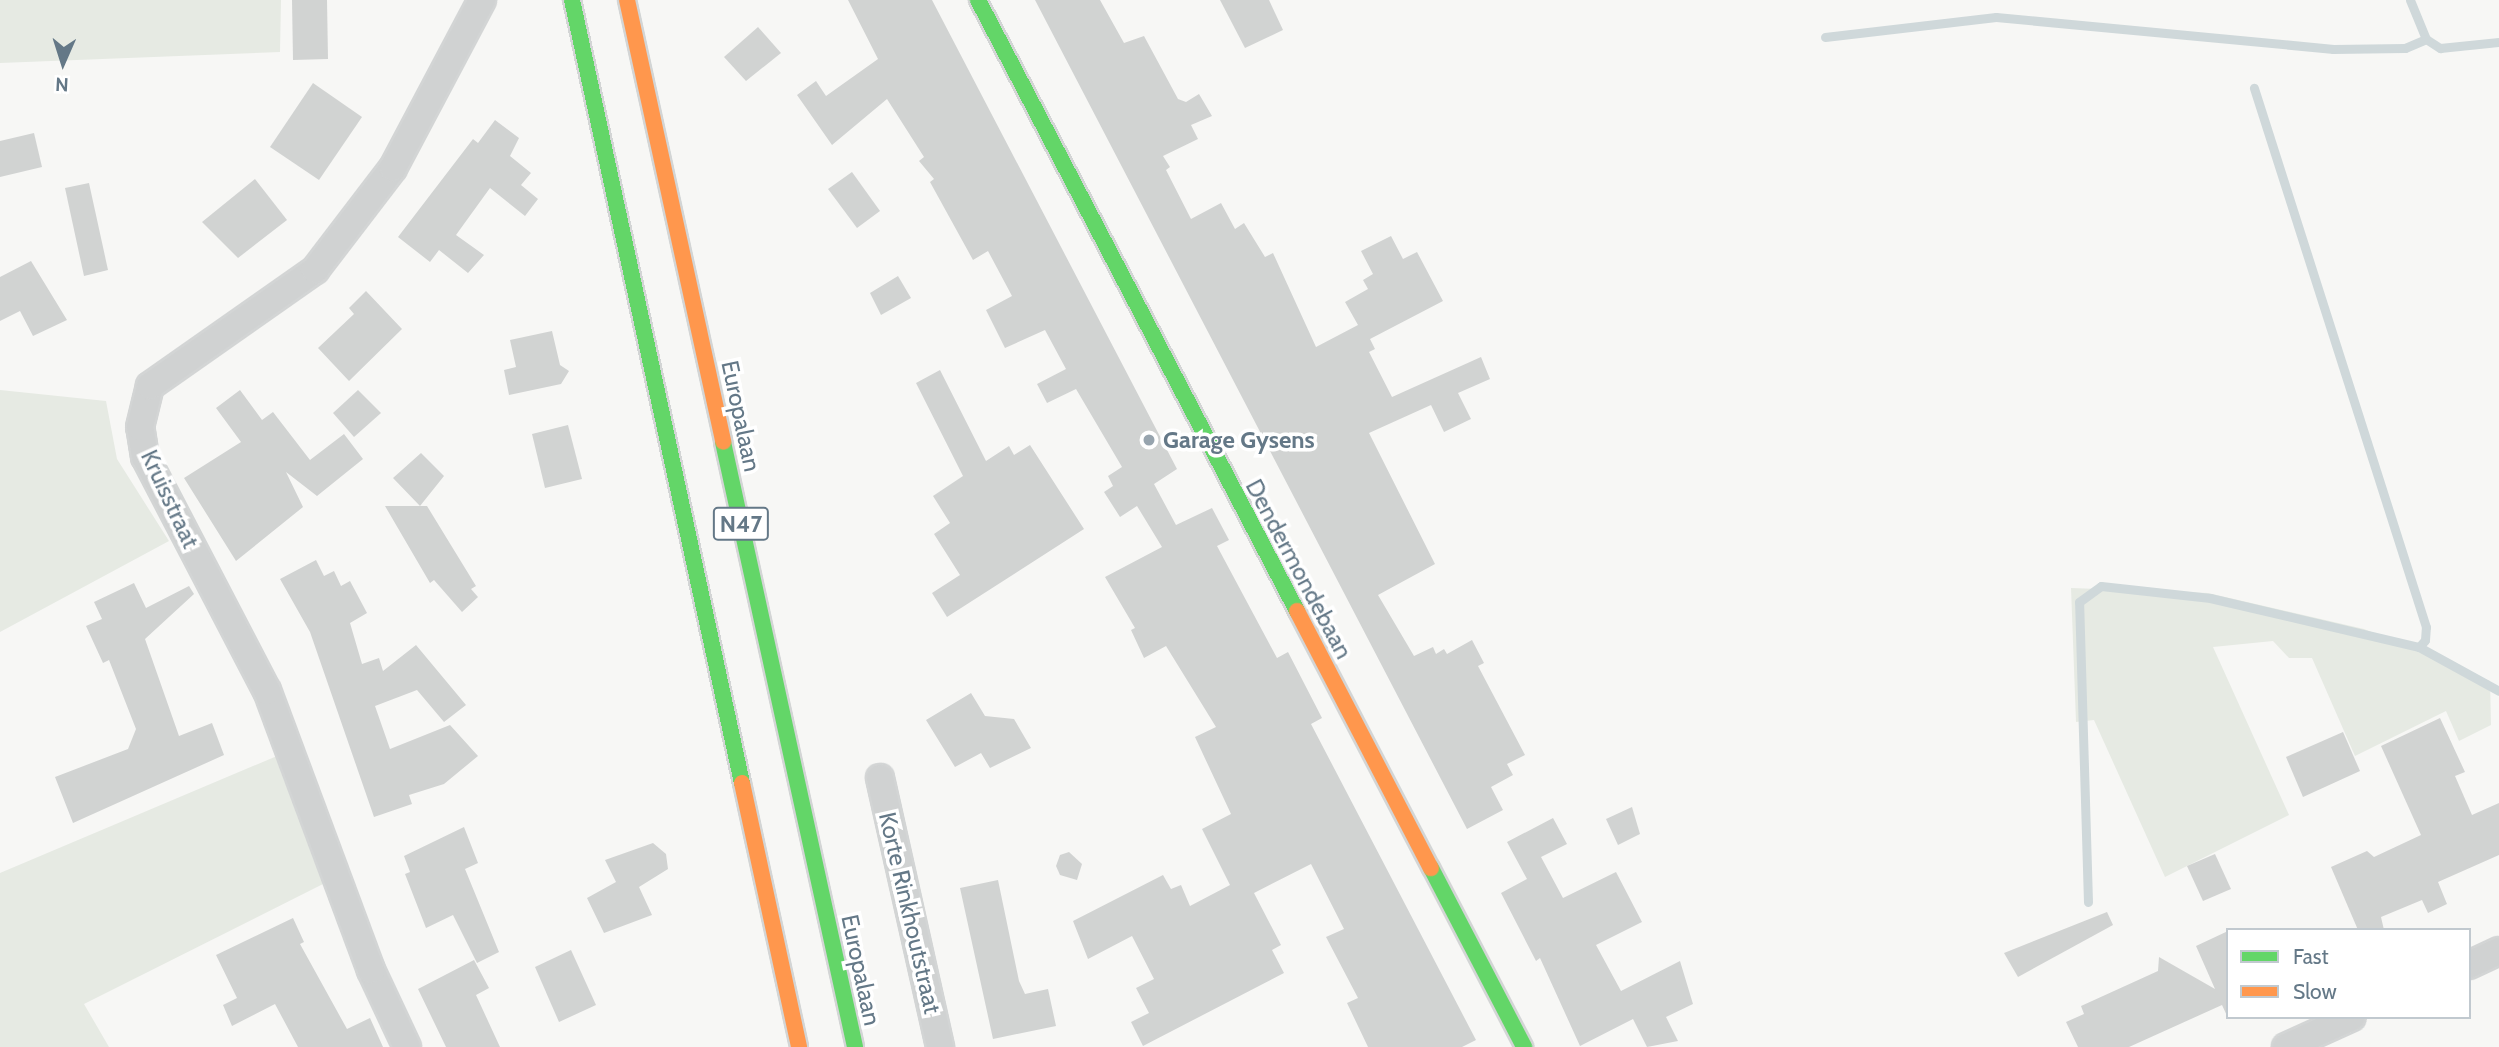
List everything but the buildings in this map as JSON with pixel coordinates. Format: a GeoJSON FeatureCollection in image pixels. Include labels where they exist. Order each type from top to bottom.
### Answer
{"type":"FeatureCollection","features":[{"type":"Feature","properties":{"kind":"main road","name":"N47"},"geometry":{"type":"LineString","coordinates":[[572,0],[799,1047]]}},
{"type":"Feature","properties":{"kind":"main road","name":"Europalaan"},"geometry":{"type":"LineString","coordinates":[[627,0],[855,1047]]}},
{"type":"Feature","properties":{"kind":"main road","name":"Dendermondebaan"},"geometry":{"type":"LineString","coordinates":[[978,0],[1524,1047]]}},
{"type":"Feature","properties":{"kind":"street","name":"Kruisstraat"},"geometry":{"type":"LineString","coordinates":[[407,1047],[371,970],[267,691],[145,457],[140,427],[150,386],[315,270],[393,168],[482,0]]}},
{"type":"Feature","properties":{"kind":"street","name":"Korte Rinkhoutstraat"},"geometry":{"type":"LineString","coordinates":[[880,778],[940,1047]]}},
{"type":"Feature","properties":{"kind":"street"},"geometry":{"type":"LineString","coordinates":[[2471,964],[2499,951]]}},
{"type":"Feature","properties":{"kind":"street"},"geometry":{"type":"LineString","coordinates":[[2286,1047],[2348,1019]]}},
{"type":"Feature","properties":{"kind":"shaded area"},"geometry":{"type":"Polygon","coordinates":[[[0,0],[281,0],[280,52],[0,63],[0,0]]]}},
{"type":"Feature","properties":{"kind":"shaded area"},"geometry":{"type":"Polygon","coordinates":[[[0,390],[106,401],[117,459],[169,541],[0,632],[0,390]]]}},
{"type":"Feature","properties":{"kind":"shaded area"},"geometry":{"type":"Polygon","coordinates":[[[2071,588],[2208,593],[2364,629],[2490,681],[2491,725],[2459,741],[2446,711],[2355,756],[2312,658],[2289,658],[2273,641],[2213,647],[2289,815],[2165,877],[2094,720],[2076,722],[2071,588]]]}},
{"type":"Feature","properties":{"kind":"shaded area"},"geometry":{"type":"Polygon","coordinates":[[[277,756],[325,883],[84,1004],[109,1047],[0,1047],[0,873],[277,756]]]}},
{"type":"Feature","properties":{"kind":"waterway"},"geometry":{"type":"LineString","coordinates":[[2410,0],[2426,39],[2440,48],[2499,42]]}},
{"type":"Feature","properties":{"kind":"waterway"},"geometry":{"type":"LineString","coordinates":[[1825,37],[1996,17],[2333,49],[2405,48],[2426,39]]}},
{"type":"Feature","properties":{"kind":"waterway"},"geometry":{"type":"LineString","coordinates":[[2088,902],[2079,602],[2101,586],[2210,598],[2419,647],[2425,640],[2426,627],[2254,88]]}},
{"type":"Feature","properties":{"kind":"waterway"},"geometry":{"type":"LineString","coordinates":[[2419,647],[2499,691]]}},
{"type":"Feature","properties":{"kind":"traffic: fast"},"geometry":{"type":"LineString","coordinates":[[572,0],[742,783]]}},
{"type":"Feature","properties":{"kind":"traffic: fast"},"geometry":{"type":"LineString","coordinates":[[978,0],[1297,611]]}},
{"type":"Feature","properties":{"kind":"traffic: fast"},"geometry":{"type":"LineString","coordinates":[[723,442],[855,1047]]}},
{"type":"Feature","properties":{"kind":"traffic: fast"},"geometry":{"type":"LineString","coordinates":[[1431,868],[1524,1047]]}},
{"type":"Feature","properties":{"kind":"traffic: slow"},"geometry":{"type":"LineString","coordinates":[[627,0],[723,442]]}},
{"type":"Feature","properties":{"kind":"traffic: slow"},"geometry":{"type":"LineString","coordinates":[[1297,611],[1431,868]]}},
{"type":"Feature","properties":{"kind":"traffic: slow"},"geometry":{"type":"LineString","coordinates":[[742,783],[799,1047]]}},
{"type":"Feature","properties":{"kind":"place","name":"Garage Gysens"},"geometry":{"type":"Point","coordinates":[1149,440]}}]}
